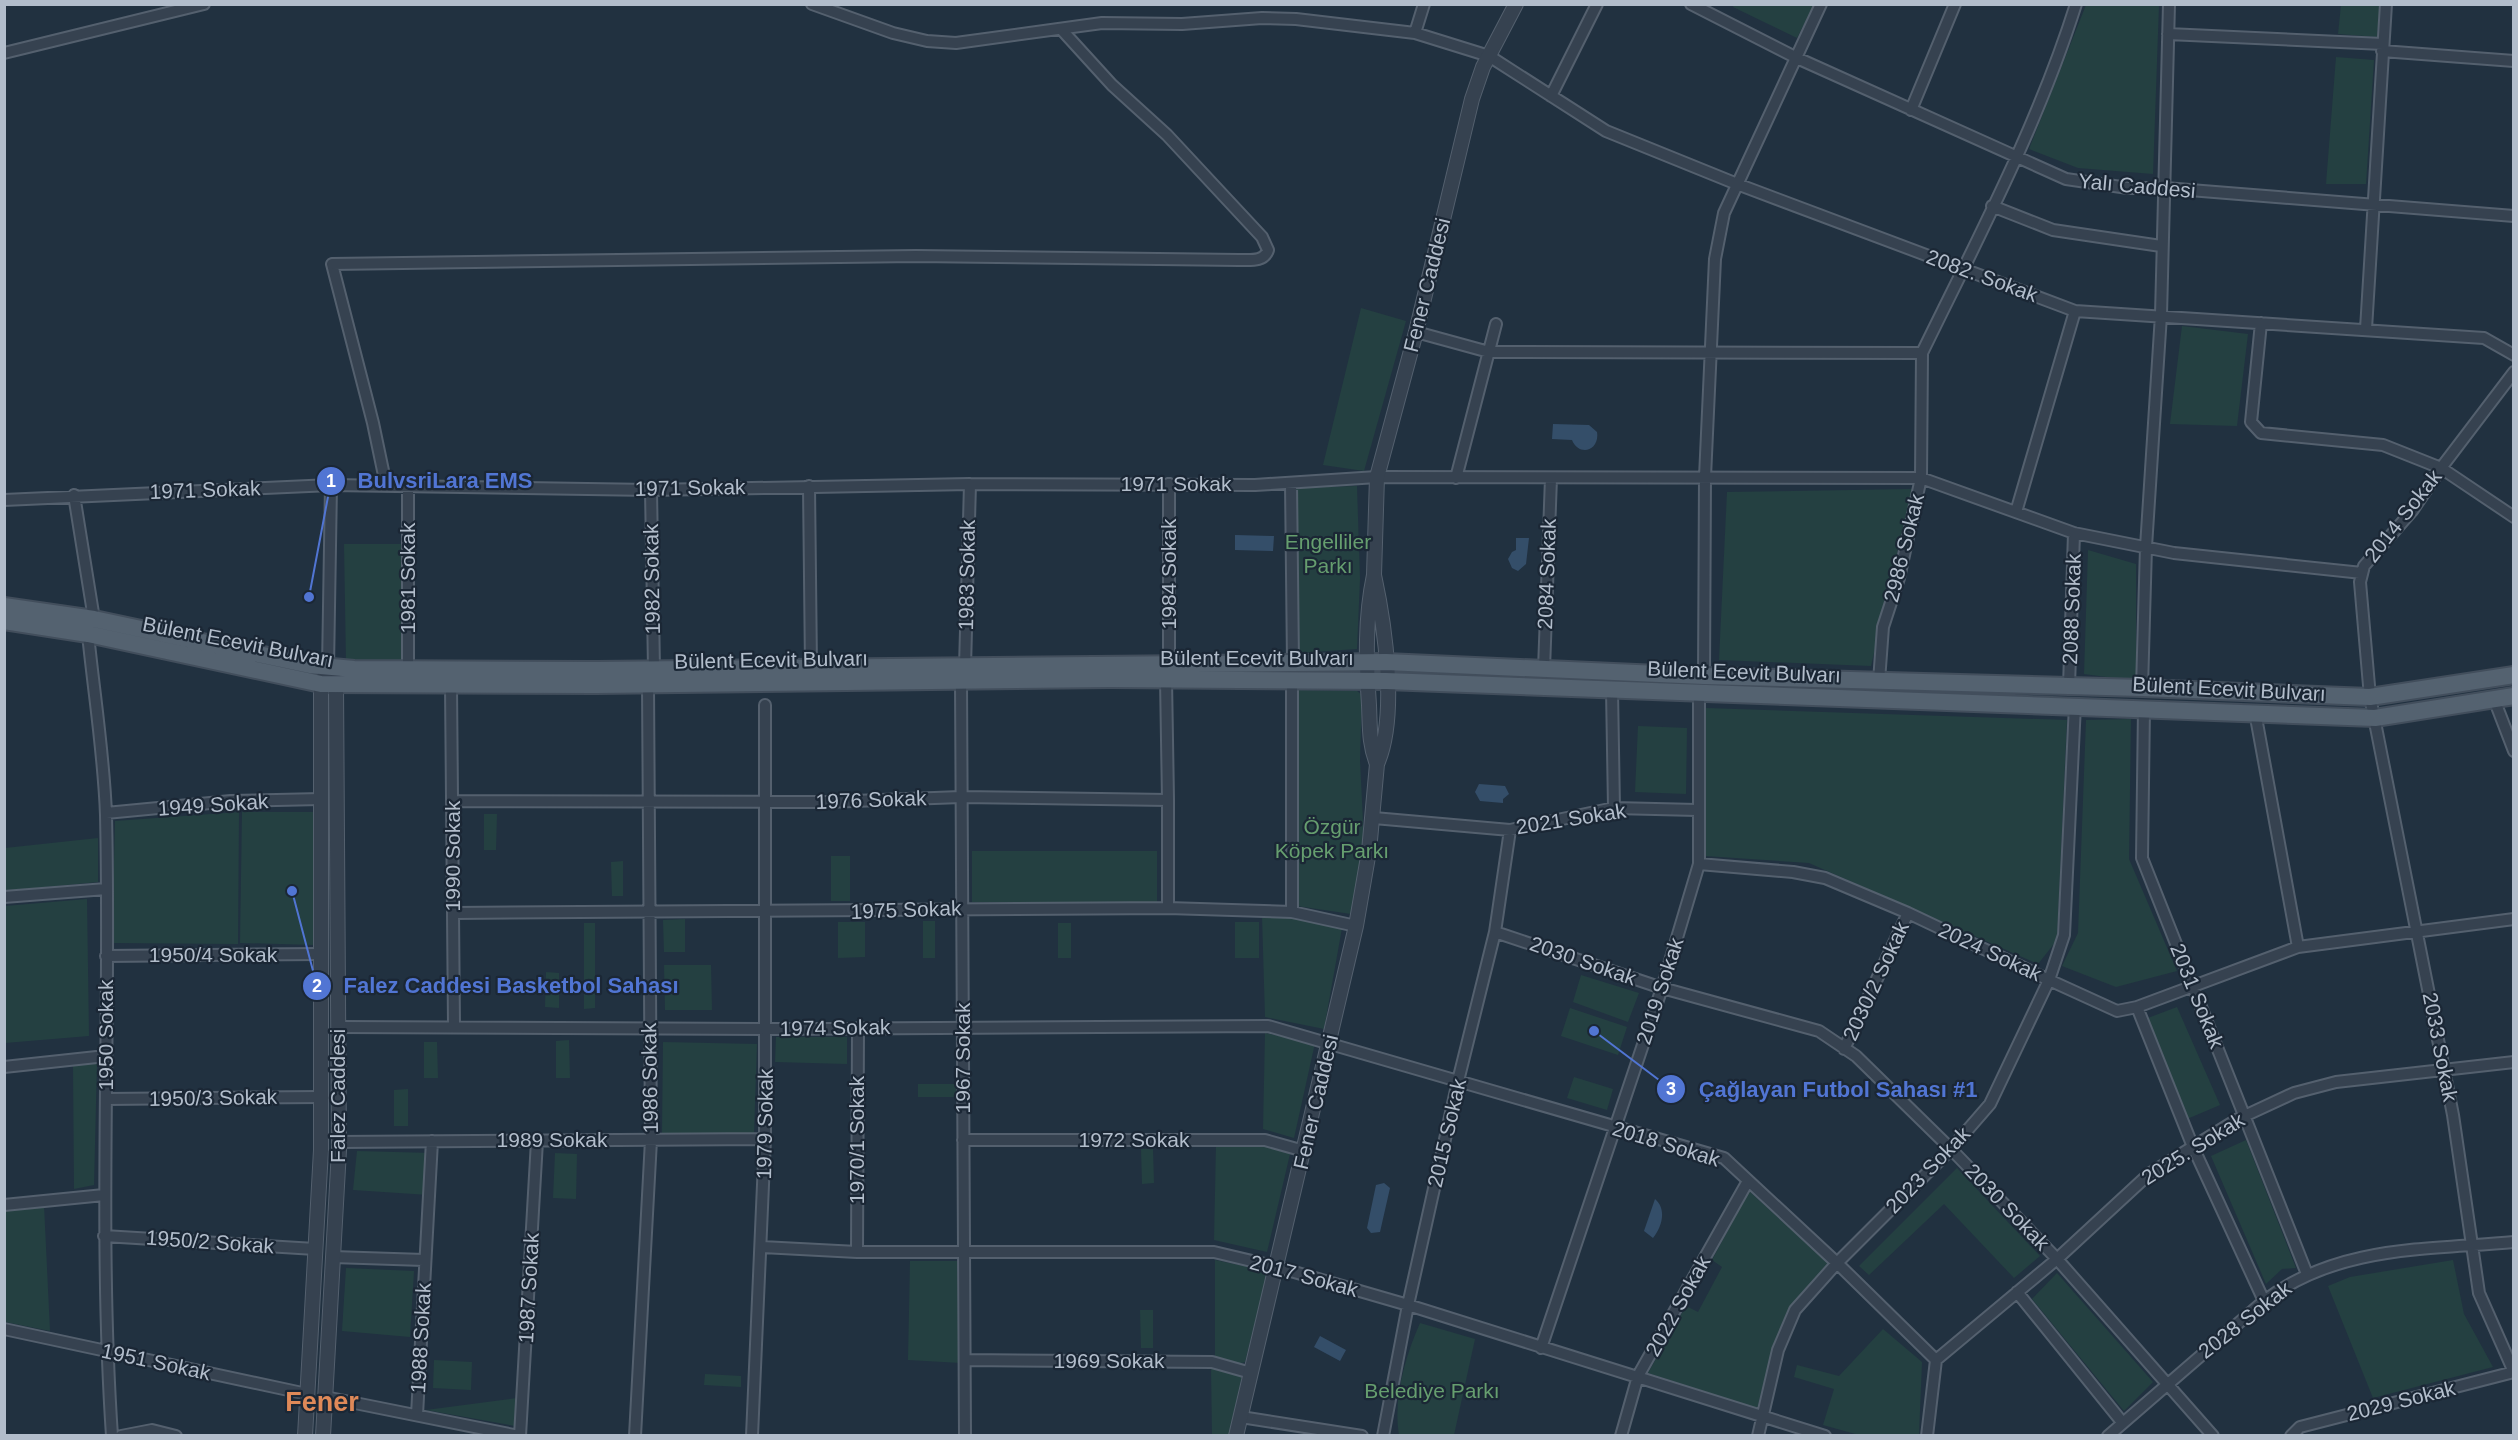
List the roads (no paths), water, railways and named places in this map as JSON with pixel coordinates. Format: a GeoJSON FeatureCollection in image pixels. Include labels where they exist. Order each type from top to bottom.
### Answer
{"type":"FeatureCollection","features":[{"type":"Feature","properties":{"kind":"main road","name":"Bülent Ecevit Bulvarı"},"geometry":{"type":"LineString","coordinates":[[4,606],[329,684],[451,685],[651,677],[811,667],[963,674]]}},
{"type":"Feature","properties":{"kind":"main road","name":"Bülent Ecevit Bulvarı"},"geometry":{"type":"LineString","coordinates":[[4,621],[91,627],[328,668],[651,677],[1292,671],[1366,662],[1386,662],[1704,676],[1880,676],[2070,686],[2370,697],[2514,675]]}},
{"type":"Feature","properties":{"kind":"main road","name":"Bülent Ecevit Bulvarı"},"geometry":{"type":"LineString","coordinates":[[1292,671],[1366,681],[2075,705],[2375,718],[2514,696]]}},
{"type":"Feature","properties":{"kind":"street"},"geometry":{"type":"LineString","coordinates":[[4,53],[204,4]]}},
{"type":"Feature","properties":{"kind":"street","name":"2082. Sokak"},"geometry":{"type":"LineString","coordinates":[[812,4],[892,33],[927,41],[956,43],[1102,23],[1182,24],[1262,18],[1296,19],[1415,33],[1489,56],[1606,131],[1737,184],[2075,311],[2484,338],[2514,355]]}},
{"type":"Feature","properties":{"kind":"street"},"geometry":{"type":"LineString","coordinates":[[1415,33],[1424,4]]}},
{"type":"Feature","properties":{"kind":"street","name":"Fener Caddesi"},"geometry":{"type":"LineString","coordinates":[[1377,764],[1370,746],[1366,662],[1368,606],[1374,575],[1377,477],[1416,332],[1472,99],[1489,56],[1516,4]]}},
{"type":"Feature","properties":{"kind":"street"},"geometry":{"type":"LineString","coordinates":[[1551,96],[1597,4]]}},
{"type":"Feature","properties":{"kind":"street","name":"Yalı Caddesi"},"geometry":{"type":"LineString","coordinates":[[1691,4],[1797,58],[2066,179],[2128,188],[2165,188],[2514,216]]}},
{"type":"Feature","properties":{"kind":"street"},"geometry":{"type":"LineString","coordinates":[[1704,676],[1705,477],[1714,259],[1724,213],[1821,4]]}},
{"type":"Feature","properties":{"kind":"street"},"geometry":{"type":"LineString","coordinates":[[1911,110],[1955,4]]}},
{"type":"Feature","properties":{"kind":"street"},"geometry":{"type":"LineString","coordinates":[[1921,478],[1922,353],[2016,157],[2066,35],[2076,4]]}},
{"type":"Feature","properties":{"kind":"street"},"geometry":{"type":"LineString","coordinates":[[2142,688],[2146,547],[2161,315],[2169,4]]}},
{"type":"Feature","properties":{"kind":"street"},"geometry":{"type":"LineString","coordinates":[[2366,329],[2386,4]]}},
{"type":"Feature","properties":{"kind":"street"},"geometry":{"type":"LineString","coordinates":[[386,485],[373,423],[332,264],[916,256],[1259,260],[1266,256],[1268,250],[1262,237],[1167,135],[1112,85],[1061,29]]}},
{"type":"Feature","properties":{"kind":"street"},"geometry":{"type":"LineString","coordinates":[[2168,33],[2382,48],[2514,61]]}},
{"type":"Feature","properties":{"kind":"street"},"geometry":{"type":"LineString","coordinates":[[1992,206],[2053,230],[2162,246]]}},
{"type":"Feature","properties":{"kind":"street"},"geometry":{"type":"LineString","coordinates":[[2016,512],[2075,311]]}},
{"type":"Feature","properties":{"kind":"street"},"geometry":{"type":"LineString","coordinates":[[2261,323],[2251,422],[2261,433],[2382,445],[2441,468],[2514,517]]}},
{"type":"Feature","properties":{"kind":"street"},"geometry":{"type":"LineString","coordinates":[[1456,478],[1496,324]]}},
{"type":"Feature","properties":{"kind":"street"},"geometry":{"type":"LineString","coordinates":[[1416,332],[1489,352],[1922,353]]}},
{"type":"Feature","properties":{"kind":"street","name":"2014 Sokak"},"geometry":{"type":"LineString","coordinates":[[2375,718],[2370,697],[2360,582],[2364,566],[2412,511],[2441,468],[2514,372]]}},
{"type":"Feature","properties":{"kind":"street","name":"1971 Sokak"},"geometry":{"type":"LineString","coordinates":[[4,500],[331,485],[651,490],[970,484],[1291,483],[1377,477],[1921,478]]}},
{"type":"Feature","properties":{"kind":"street","name":"2084 Sokak"},"geometry":{"type":"LineString","coordinates":[[1544,669],[1551,478]]}},
{"type":"Feature","properties":{"kind":"street","name":"2986 Sokak"},"geometry":{"type":"LineString","coordinates":[[1880,676],[1883,627],[1899,578],[1921,478],[2074,533]]}},
{"type":"Feature","properties":{"kind":"street"},"geometry":{"type":"LineString","coordinates":[[1291,483],[1292,912]]}},
{"type":"Feature","properties":{"kind":"street","name":"1983 Sokak"},"geometry":{"type":"LineString","coordinates":[[963,674],[970,484]]}},
{"type":"Feature","properties":{"kind":"street","name":"1984 Sokak"},"geometry":{"type":"LineString","coordinates":[[1167,672],[1169,484]]}},
{"type":"Feature","properties":{"kind":"street"},"geometry":{"type":"LineString","coordinates":[[329,684],[331,485]]}},
{"type":"Feature","properties":{"kind":"street","name":"1981 Sokak"},"geometry":{"type":"LineString","coordinates":[[408,486],[408,670]]}},
{"type":"Feature","properties":{"kind":"street"},"geometry":{"type":"LineString","coordinates":[[809,486],[811,667]]}},
{"type":"Feature","properties":{"kind":"street","name":"1982 Sokak"},"geometry":{"type":"LineString","coordinates":[[651,490],[651,677]]}},
{"type":"Feature","properties":{"kind":"street","name":"1950 Sokak"},"geometry":{"type":"LineString","coordinates":[[74,495],[91,627],[106,813],[104,1236],[106,1351],[112,1436]]}},
{"type":"Feature","properties":{"kind":"street","name":"2088 Sokak"},"geometry":{"type":"LineString","coordinates":[[2070,686],[2074,533],[2174,553],[2362,573]]}},
{"type":"Feature","properties":{"kind":"street","name":"Fener Caddesi"},"geometry":{"type":"LineString","coordinates":[[1236,1436],[1356,926],[1374,818],[1377,764],[1382,754],[1388,699],[1386,662],[1374,575]]}},
{"type":"Feature","properties":{"kind":"street"},"geometry":{"type":"LineString","coordinates":[[1167,672],[1168,908]]}},
{"type":"Feature","properties":{"kind":"street","name":"1967 Sokak"},"geometry":{"type":"LineString","coordinates":[[963,674],[965,1436]]}},
{"type":"Feature","properties":{"kind":"street","name":"1986 Sokak"},"geometry":{"type":"LineString","coordinates":[[635,1436],[651,1140],[648,802],[651,677]]}},
{"type":"Feature","properties":{"kind":"street","name":"Falez Caddesi"},"geometry":{"type":"LineString","coordinates":[[305,1436],[321,1097],[321,799],[329,684]]}},
{"type":"Feature","properties":{"kind":"street","name":"Falez Caddesi"},"geometry":{"type":"LineString","coordinates":[[323,1436],[339,1142],[339,1027],[329,684]]}},
{"type":"Feature","properties":{"kind":"street","name":"1990 Sokak"},"geometry":{"type":"LineString","coordinates":[[451,685],[454,1026]]}},
{"type":"Feature","properties":{"kind":"street"},"geometry":{"type":"LineString","coordinates":[[1612,690],[1614,808]]}},
{"type":"Feature","properties":{"kind":"street","name":"2019 Sokak"},"geometry":{"type":"LineString","coordinates":[[1541,1348],[1662,988],[1699,864],[1697,810],[1699,693]]}},
{"type":"Feature","properties":{"kind":"street"},"geometry":{"type":"LineString","coordinates":[[2494,699],[2514,751]]}},
{"type":"Feature","properties":{"kind":"street","name":"1979 Sokak"},"geometry":{"type":"LineString","coordinates":[[752,1436],[765,1139],[767,802],[765,705]]}},
{"type":"Feature","properties":{"kind":"street","name":"2024 Sokak"},"geometry":{"type":"LineString","coordinates":[[1699,864],[1793,872],[1825,878],[1908,913],[2049,980],[2064,935],[2075,705]]}},
{"type":"Feature","properties":{"kind":"street","name":"2031 Sokak"},"geometry":{"type":"LineString","coordinates":[[2144,708],[2142,858],[2246,1115],[2307,1274]]}},
{"type":"Feature","properties":{"kind":"street"},"geometry":{"type":"LineString","coordinates":[[2255,712],[2298,947]]}},
{"type":"Feature","properties":{"kind":"street","name":"2033 Sokak"},"geometry":{"type":"LineString","coordinates":[[2375,718],[2453,1115],[2470,1246],[2479,1293],[2514,1372]]}},
{"type":"Feature","properties":{"kind":"street","name":"1976 Sokak"},"geometry":{"type":"LineString","coordinates":[[453,801],[767,802],[962,797],[1168,800]]}},
{"type":"Feature","properties":{"kind":"street","name":"1949 Sokak"},"geometry":{"type":"LineString","coordinates":[[106,813],[231,801],[321,799]]}},
{"type":"Feature","properties":{"kind":"street","name":"2021 Sokak"},"geometry":{"type":"LineString","coordinates":[[1374,818],[1510,830],[1614,808],[1697,810]]}},
{"type":"Feature","properties":{"kind":"street","name":"2015 Sokak"},"geometry":{"type":"LineString","coordinates":[[1383,1436],[1407,1305],[1495,932],[1510,830]]}},
{"type":"Feature","properties":{"kind":"street"},"geometry":{"type":"LineString","coordinates":[[4,897],[106,889]]}},
{"type":"Feature","properties":{"kind":"street","name":"1975 Sokak"},"geometry":{"type":"LineString","coordinates":[[453,913],[1168,908],[1292,912],[1356,926]]}},
{"type":"Feature","properties":{"kind":"street","name":"2030/2 Sokak"},"geometry":{"type":"LineString","coordinates":[[1844,1049],[1908,913]]}},
{"type":"Feature","properties":{"kind":"street"},"geometry":{"type":"LineString","coordinates":[[2049,980],[2117,1011],[2138,1007],[2298,947],[2514,919]]}},
{"type":"Feature","properties":{"kind":"street","name":"2030 Sokak"},"geometry":{"type":"LineString","coordinates":[[1495,932],[1662,988],[1819,1031],[1856,1056],[1951,1149],[2057,1259],[2213,1436]]}},
{"type":"Feature","properties":{"kind":"street","name":"1950/4 Sokak"},"geometry":{"type":"LineString","coordinates":[[106,956],[321,954]]}},
{"type":"Feature","properties":{"kind":"street","name":"2023 Sokak"},"geometry":{"type":"LineString","coordinates":[[1758,1436],[1778,1350],[1795,1310],[1837,1263],[1951,1149],[1990,1104],[2049,980]]}},
{"type":"Feature","properties":{"kind":"street"},"geometry":{"type":"LineString","coordinates":[[2138,1007],[2193,1147],[2264,1300]]}},
{"type":"Feature","properties":{"kind":"street","name":"1974 Sokak"},"geometry":{"type":"LineString","coordinates":[[339,1027],[766,1029],[1268,1026],[1329,1045]]}},
{"type":"Feature","properties":{"kind":"street"},"geometry":{"type":"LineString","coordinates":[[321,1027],[339,1027]]}},
{"type":"Feature","properties":{"kind":"street","name":"1970/1 Sokak"},"geometry":{"type":"LineString","coordinates":[[857,1252],[858,1028]]}},
{"type":"Feature","properties":{"kind":"street","name":"2018 Sokak"},"geometry":{"type":"LineString","coordinates":[[1329,1045],[1724,1158],[1837,1263],[1936,1360]]}},
{"type":"Feature","properties":{"kind":"street"},"geometry":{"type":"LineString","coordinates":[[4,1067],[106,1056]]}},
{"type":"Feature","properties":{"kind":"street","name":"2025. Sokak"},"geometry":{"type":"LineString","coordinates":[[1936,1360],[2057,1259],[2148,1174],[2246,1115],[2294,1093],[2336,1082],[2514,1062]]}},
{"type":"Feature","properties":{"kind":"street","name":"1950/3 Sokak"},"geometry":{"type":"LineString","coordinates":[[106,1099],[321,1097]]}},
{"type":"Feature","properties":{"kind":"street","name":"1989 Sokak"},"geometry":{"type":"LineString","coordinates":[[339,1142],[765,1139]]}},
{"type":"Feature","properties":{"kind":"street","name":"1987 Sokak"},"geometry":{"type":"LineString","coordinates":[[519,1436],[537,1140]]}},
{"type":"Feature","properties":{"kind":"street","name":"1972 Sokak"},"geometry":{"type":"LineString","coordinates":[[963,1140],[1265,1140],[1304,1151]]}},
{"type":"Feature","properties":{"kind":"street","name":"1988 Sokak"},"geometry":{"type":"LineString","coordinates":[[417,1415],[432,1141]]}},
{"type":"Feature","properties":{"kind":"street","name":"2022 Sokak"},"geometry":{"type":"LineString","coordinates":[[1621,1436],[1638,1376],[1748,1181]]}},
{"type":"Feature","properties":{"kind":"street"},"geometry":{"type":"LineString","coordinates":[[4,1205],[104,1195]]}},
{"type":"Feature","properties":{"kind":"street","name":"1950/2 Sokak"},"geometry":{"type":"LineString","coordinates":[[104,1236],[315,1249]]}},
{"type":"Feature","properties":{"kind":"street","name":"2028 Sokak"},"geometry":{"type":"LineString","coordinates":[[2108,1436],[2166,1382],[2264,1300],[2285,1285],[2307,1274],[2398,1250],[2514,1242]]}},
{"type":"Feature","properties":{"kind":"street","name":"2017 Sokak"},"geometry":{"type":"LineString","coordinates":[[762,1247],[857,1252],[1214,1252],[1277,1267],[1407,1305],[1826,1436]]}},
{"type":"Feature","properties":{"kind":"street","name":"1988 Sokak"},"geometry":{"type":"LineString","coordinates":[[333,1257],[424,1260]]}},
{"type":"Feature","properties":{"kind":"street"},"geometry":{"type":"LineString","coordinates":[[2016,1292],[2122,1422]]}},
{"type":"Feature","properties":{"kind":"street","name":"1951 Sokak"},"geometry":{"type":"LineString","coordinates":[[4,1329],[307,1394]]}},
{"type":"Feature","properties":{"kind":"street","name":"1969 Sokak"},"geometry":{"type":"LineString","coordinates":[[964,1360],[1212,1362],[1251,1373]]}},
{"type":"Feature","properties":{"kind":"street"},"geometry":{"type":"LineString","coordinates":[[1927,1436],[1936,1360]]}},
{"type":"Feature","properties":{"kind":"street","name":"2029 Sokak"},"geometry":{"type":"LineString","coordinates":[[2291,1436],[2300,1427],[2514,1372]]}},
{"type":"Feature","properties":{"kind":"street"},"geometry":{"type":"LineString","coordinates":[[307,1394],[519,1436]]}},
{"type":"Feature","properties":{"kind":"street"},"geometry":{"type":"LineString","coordinates":[[1241,1417],[1362,1436]]}},
{"type":"Feature","properties":{"kind":"street"},"geometry":{"type":"LineString","coordinates":[[121,1436],[152,1430],[176,1436]]}},
{"type":"Feature","properties":{"kind":"water"},"geometry":{"type":"Polygon","coordinates":[[[1553,424],[1589,425],[1597,432],[1595,444],[1588,450],[1584,450],[1579,449],[1572,440],[1552,439],[1553,424]]]}},
{"type":"Feature","properties":{"kind":"water"},"geometry":{"type":"Polygon","coordinates":[[[1235,535],[1274,536],[1273,551],[1235,550],[1235,535]]]}},
{"type":"Feature","properties":{"kind":"water"},"geometry":{"type":"Polygon","coordinates":[[[1516,538],[1529,538],[1526,564],[1518,571],[1512,568],[1508,559],[1516,550],[1516,538]]]}},
{"type":"Feature","properties":{"kind":"water"},"geometry":{"type":"Polygon","coordinates":[[[1479,784],[1505,786],[1509,794],[1503,799],[1503,803],[1480,801],[1475,792],[1479,784]]]}},
{"type":"Feature","properties":{"kind":"water"},"geometry":{"type":"Polygon","coordinates":[[[1384,1183],[1390,1188],[1380,1232],[1371,1233],[1367,1228],[1376,1185],[1384,1183]]]}},
{"type":"Feature","properties":{"kind":"water"},"geometry":{"type":"Polygon","coordinates":[[[1655,1199],[1661,1208],[1662,1218],[1653,1238],[1644,1231],[1655,1199]]]}},
{"type":"Feature","properties":{"kind":"water"},"geometry":{"type":"Polygon","coordinates":[[[1320,1336],[1346,1350],[1340,1361],[1314,1347],[1320,1336]]]}},
{"type":"Feature","properties":{"kind":"place","name":"BulvsriLara EMS"},"geometry":{"type":"Point","coordinates":[309,597]}},
{"type":"Feature","properties":{"kind":"place","name":"Falez Caddesi Basketbol Sahası"},"geometry":{"type":"Point","coordinates":[292,891]}},
{"type":"Feature","properties":{"kind":"place","name":"Çağlayan Futbol Sahası #1"},"geometry":{"type":"Point","coordinates":[1594,1031]}},
{"type":"Feature","properties":{"kind":"district","name":"Fener"},"geometry":{"type":"Point","coordinates":[322,1402]}},
{"type":"Feature","properties":{"kind":"park label","name":"Engelliler Parkı"},"geometry":{"type":"Point","coordinates":[1328,554]}},
{"type":"Feature","properties":{"kind":"park label","name":"Özgür Köpek Parkı"},"geometry":{"type":"Point","coordinates":[1332,839]}},
{"type":"Feature","properties":{"kind":"park label","name":"Belediye Parkı"},"geometry":{"type":"Point","coordinates":[1432,1391]}}]}
